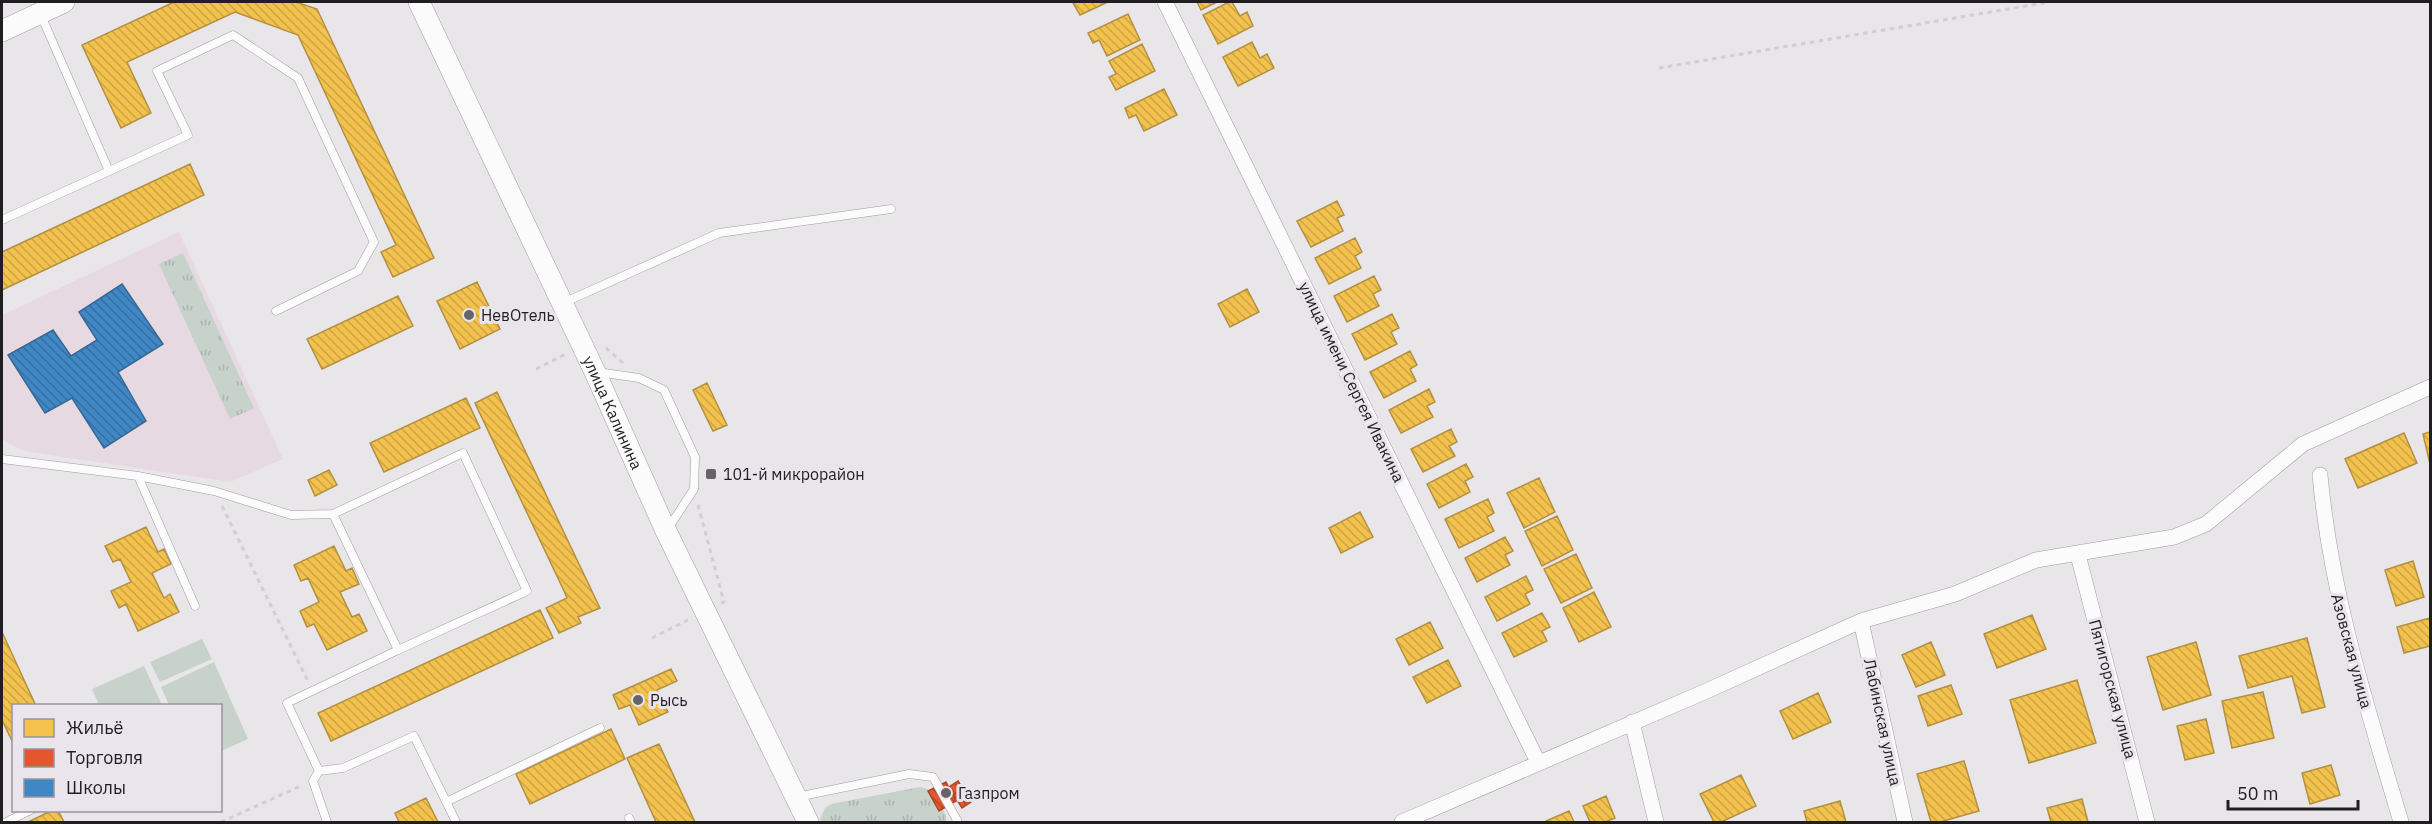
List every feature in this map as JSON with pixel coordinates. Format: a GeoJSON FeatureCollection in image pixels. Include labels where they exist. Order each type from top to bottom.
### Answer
{"type":"FeatureCollection","features":[{"type":"Feature","properties":{"kind":"main road"},"geometry":{"type":"LineString","coordinates":[[2,32],[64,2]]}},
{"type":"Feature","properties":{"kind":"main road","name":"улица Калинина"},"geometry":{"type":"LineString","coordinates":[[419,2],[595,372],[666,531],[808,822]]}},
{"type":"Feature","properties":{"kind":"street","name":"улица имени Сергея Ивакина"},"geometry":{"type":"LineString","coordinates":[[1165,2],[1538,762]]}},
{"type":"Feature","properties":{"kind":"street"},"geometry":{"type":"LineString","coordinates":[[1412,820],[1538,762],[1861,621],[1955,594],[2036,560],[2078,555],[2174,537],[2206,524],[2303,444],[2430,387]]}},
{"type":"Feature","properties":{"kind":"street","name":"Азовская улица"},"geometry":{"type":"LineString","coordinates":[[2320,476],[2324,519],[2335,586],[2356,671],[2401,822]]}},
{"type":"Feature","properties":{"kind":"street","name":"Пятигорская улица"},"geometry":{"type":"LineString","coordinates":[[2078,555],[2147,822]]}},
{"type":"Feature","properties":{"kind":"street","name":"Лабинская улица"},"geometry":{"type":"LineString","coordinates":[[1861,621],[1905,822]]}},
{"type":"Feature","properties":{"kind":"street"},"geometry":{"type":"LineString","coordinates":[[1632,722],[1656,822]]}},
{"type":"Feature","properties":{"kind":"lane"},"geometry":{"type":"LineString","coordinates":[[40,13],[109,171]]}},
{"type":"Feature","properties":{"kind":"lane"},"geometry":{"type":"LineString","coordinates":[[2,220],[188,135],[157,71],[233,35],[298,78],[374,242],[358,271],[276,311]]}},
{"type":"Feature","properties":{"kind":"lane"},"geometry":{"type":"LineString","coordinates":[[562,303],[719,233],[891,209]]}},
{"type":"Feature","properties":{"kind":"lane"},"geometry":{"type":"LineString","coordinates":[[595,372],[639,378],[664,390],[695,457],[694,489],[666,531]]}},
{"type":"Feature","properties":{"kind":"lane"},"geometry":{"type":"LineString","coordinates":[[2,459],[138,476],[214,491],[291,515],[333,514],[463,453],[527,591],[287,703],[319,771]]}},
{"type":"Feature","properties":{"kind":"lane"},"geometry":{"type":"LineString","coordinates":[[138,476],[195,606]]}},
{"type":"Feature","properties":{"kind":"lane"},"geometry":{"type":"LineString","coordinates":[[333,514],[398,650]]}},
{"type":"Feature","properties":{"kind":"lane"},"geometry":{"type":"LineString","coordinates":[[446,802],[600,728]]}},
{"type":"Feature","properties":{"kind":"lane"},"geometry":{"type":"LineString","coordinates":[[319,771],[343,768],[414,736],[456,822]]}},
{"type":"Feature","properties":{"kind":"lane"},"geometry":{"type":"LineString","coordinates":[[319,771],[313,781],[327,822]]}},
{"type":"Feature","properties":{"kind":"lane"},"geometry":{"type":"LineString","coordinates":[[797,797],[909,774],[933,777],[957,820],[956,822]]}},
{"type":"Feature","properties":{"kind":"lane"},"geometry":{"type":"LineString","coordinates":[[6,822],[27,812]]}},
{"type":"Feature","properties":{"kind":"path"},"geometry":{"type":"LineString","coordinates":[[1659,68],[2049,2]]}},
{"type":"Feature","properties":{"kind":"path"},"geometry":{"type":"LineString","coordinates":[[214,491],[312,691]]}},
{"type":"Feature","properties":{"kind":"path"},"geometry":{"type":"LineString","coordinates":[[221,822],[313,781]]}},
{"type":"Feature","properties":{"kind":"shaded area"},"geometry":{"type":"Polygon","coordinates":[[[179,232],[283,459],[230,482],[23,451],[2,439],[2,315],[179,232]]]}},
{"type":"Feature","properties":{"kind":"green space"},"geometry":{"type":"Polygon","coordinates":[[[183,253],[254,408],[230,419],[159,264],[183,253]]]}},
{"type":"Feature","properties":{"kind":"green space"},"geometry":{"type":"Polygon","coordinates":[[[202,639],[212,659],[160,682],[150,662],[202,639]]]}},
{"type":"Feature","properties":{"kind":"green space"},"geometry":{"type":"Polygon","coordinates":[[[214,662],[248,739],[222,751],[222,704],[169,704],[161,687],[214,662]]]}},
{"type":"Feature","properties":{"kind":"green space"},"geometry":{"type":"Polygon","coordinates":[[[144,666],[162,704],[99,704],[92,689],[144,666]]]}},
{"type":"Feature","properties":{"kind":"green space"},"geometry":{"type":"Polygon","coordinates":[[[920,787],[931,790],[946,815],[946,822],[822,822],[820,819],[825,808],[831,804],[920,787]]]}},
{"type":"Feature","properties":{"kind":"building: Жильё"},"geometry":{"type":"Polygon","coordinates":[[[174,2],[296,2],[317,9],[434,258],[393,277],[381,252],[396,245],[298,35],[235,12],[127,62],[151,113],[121,128],[82,45],[174,2]]]}},
{"type":"Feature","properties":{"kind":"building: Жильё"},"geometry":{"type":"Polygon","coordinates":[[[1108,2],[1080,15],[1073,3],[1108,2]]]}},
{"type":"Feature","properties":{"kind":"building: Жильё"},"geometry":{"type":"Polygon","coordinates":[[[1197,2],[1217,2],[1201,10],[1197,2]]]}},
{"type":"Feature","properties":{"kind":"building: Жильё"},"geometry":{"type":"Polygon","coordinates":[[[1232,2],[1240,16],[1247,12],[1253,26],[1218,44],[1203,15],[1232,2]]]}},
{"type":"Feature","properties":{"kind":"building: Жильё"},"geometry":{"type":"Polygon","coordinates":[[[1128,14],[1140,40],[1107,56],[1099,40],[1093,43],[1088,33],[1128,14]]]}},
{"type":"Feature","properties":{"kind":"building: Жильё"},"geometry":{"type":"Polygon","coordinates":[[[1252,42],[1260,58],[1267,54],[1274,68],[1238,86],[1223,57],[1252,42]]]}},
{"type":"Feature","properties":{"kind":"building: Жильё"},"geometry":{"type":"Polygon","coordinates":[[[1142,44],[1155,71],[1116,90],[1109,77],[1116,74],[1109,61],[1142,44]]]}},
{"type":"Feature","properties":{"kind":"building: Жильё"},"geometry":{"type":"Polygon","coordinates":[[[1164,89],[1177,115],[1144,131],[1136,115],[1129,118],[1125,108],[1164,89]]]}},
{"type":"Feature","properties":{"kind":"building: Жильё"},"geometry":{"type":"Polygon","coordinates":[[[190,164],[204,195],[2,290],[2,252],[190,164]]]}},
{"type":"Feature","properties":{"kind":"building: Жильё"},"geometry":{"type":"Polygon","coordinates":[[[1337,201],[1344,215],[1337,218],[1343,231],[1311,247],[1297,221],[1337,201]]]}},
{"type":"Feature","properties":{"kind":"building: Жильё"},"geometry":{"type":"Polygon","coordinates":[[[1355,238],[1362,252],[1355,256],[1361,268],[1329,284],[1315,258],[1355,238]]]}},
{"type":"Feature","properties":{"kind":"building: Жильё"},"geometry":{"type":"Polygon","coordinates":[[[1374,276],[1381,290],[1373,294],[1379,306],[1347,322],[1334,296],[1374,276]]]}},
{"type":"Feature","properties":{"kind":"building: Жильё","name":"НевОтель"},"geometry":{"type":"Polygon","coordinates":[[[477,282],[500,329],[460,349],[437,301],[477,282]]]}},
{"type":"Feature","properties":{"kind":"building: Жильё"},"geometry":{"type":"Polygon","coordinates":[[[1247,289],[1259,312],[1230,327],[1218,304],[1247,289]]]}},
{"type":"Feature","properties":{"kind":"building: Жильё"},"geometry":{"type":"Polygon","coordinates":[[[398,296],[413,326],[322,369],[307,339],[398,296]]]}},
{"type":"Feature","properties":{"kind":"building: Жильё"},"geometry":{"type":"Polygon","coordinates":[[[1392,314],[1399,328],[1391,332],[1397,344],[1365,360],[1352,334],[1392,314]]]}},
{"type":"Feature","properties":{"kind":"building: Жильё"},"geometry":{"type":"Polygon","coordinates":[[[1410,351],[1417,365],[1410,369],[1416,381],[1384,398],[1370,372],[1410,351]]]}},
{"type":"Feature","properties":{"kind":"building: Жильё"},"geometry":{"type":"Polygon","coordinates":[[[707,383],[727,425],[713,431],[693,390],[707,383]]]}},
{"type":"Feature","properties":{"kind":"building: Жильё"},"geometry":{"type":"Polygon","coordinates":[[[1429,389],[1435,402],[1427,406],[1433,417],[1401,433],[1389,410],[1429,389]]]}},
{"type":"Feature","properties":{"kind":"building: Жильё"},"geometry":{"type":"Polygon","coordinates":[[[497,392],[600,608],[578,617],[581,623],[559,633],[546,608],[567,598],[475,403],[497,392]]]}},
{"type":"Feature","properties":{"kind":"building: Жильё"},"geometry":{"type":"Polygon","coordinates":[[[466,398],[480,428],[384,472],[370,443],[466,398]]]}},
{"type":"Feature","properties":{"kind":"building: Жильё"},"geometry":{"type":"Polygon","coordinates":[[[1451,429],[1457,442],[1449,446],[1455,456],[1423,472],[1411,449],[1451,429]]]}},
{"type":"Feature","properties":{"kind":"building: Жильё"},"geometry":{"type":"Polygon","coordinates":[[[2430,432],[2430,464],[2423,434],[2430,432]]]}},
{"type":"Feature","properties":{"kind":"building: Жильё"},"geometry":{"type":"Polygon","coordinates":[[[2404,433],[2417,463],[2358,488],[2345,459],[2404,433]]]}},
{"type":"Feature","properties":{"kind":"building: Жильё"},"geometry":{"type":"Polygon","coordinates":[[[1466,464],[1473,477],[1465,481],[1470,492],[1439,508],[1427,484],[1466,464]]]}},
{"type":"Feature","properties":{"kind":"building: Жильё"},"geometry":{"type":"Polygon","coordinates":[[[329,470],[337,485],[315,496],[308,480],[329,470]]]}},
{"type":"Feature","properties":{"kind":"building: Жильё"},"geometry":{"type":"Polygon","coordinates":[[[1539,478],[1555,512],[1524,528],[1507,493],[1539,478]]]}},
{"type":"Feature","properties":{"kind":"building: Жильё"},"geometry":{"type":"Polygon","coordinates":[[[1488,499],[1494,513],[1487,517],[1494,531],[1459,548],[1445,519],[1488,499]]]}},
{"type":"Feature","properties":{"kind":"building: Жильё"},"geometry":{"type":"Polygon","coordinates":[[[1360,512],[1373,537],[1341,553],[1329,528],[1360,512]]]}},
{"type":"Feature","properties":{"kind":"building: Жильё"},"geometry":{"type":"Polygon","coordinates":[[[1557,516],[1573,550],[1542,566],[1525,531],[1557,516]]]}},
{"type":"Feature","properties":{"kind":"building: Жильё"},"geometry":{"type":"Polygon","coordinates":[[[146,527],[158,552],[164,549],[171,564],[152,573],[164,598],[170,594],[179,612],[138,631],[126,604],[119,608],[111,591],[131,582],[120,559],[113,562],[105,546],[146,527]]]}},
{"type":"Feature","properties":{"kind":"building: Жильё"},"geometry":{"type":"Polygon","coordinates":[[[1505,537],[1513,551],[1505,555],[1510,565],[1477,582],[1465,558],[1505,537]]]}},
{"type":"Feature","properties":{"kind":"building: Жильё"},"geometry":{"type":"Polygon","coordinates":[[[334,546],[346,571],[352,568],[359,584],[340,592],[352,617],[359,614],[367,631],[327,650],[314,624],[307,627],[300,611],[319,602],[308,578],[301,581],[294,565],[334,546]]]}},
{"type":"Feature","properties":{"kind":"building: Жильё"},"geometry":{"type":"Polygon","coordinates":[[[1576,554],[1592,588],[1561,603],[1544,569],[1576,554]]]}},
{"type":"Feature","properties":{"kind":"building: Жильё"},"geometry":{"type":"Polygon","coordinates":[[[2413,561],[2424,597],[2396,606],[2385,570],[2413,561]]]}},
{"type":"Feature","properties":{"kind":"building: Жильё"},"geometry":{"type":"Polygon","coordinates":[[[1526,576],[1533,590],[1525,594],[1530,604],[1497,621],[1485,597],[1526,576]]]}},
{"type":"Feature","properties":{"kind":"building: Жильё"},"geometry":{"type":"Polygon","coordinates":[[[1594,592],[1611,627],[1579,642],[1563,608],[1594,592]]]}},
{"type":"Feature","properties":{"kind":"building: Жильё"},"geometry":{"type":"Polygon","coordinates":[[[540,610],[553,638],[331,741],[318,713],[540,610]]]}},
{"type":"Feature","properties":{"kind":"building: Жильё"},"geometry":{"type":"Polygon","coordinates":[[[1542,613],[1550,627],[1542,631],[1547,641],[1514,657],[1502,633],[1542,613]]]}},
{"type":"Feature","properties":{"kind":"building: Жильё"},"geometry":{"type":"Polygon","coordinates":[[[2032,615],[2046,649],[1997,668],[1984,634],[2032,615]]]}},
{"type":"Feature","properties":{"kind":"building: Жильё"},"geometry":{"type":"Polygon","coordinates":[[[2430,618],[2430,646],[2404,653],[2397,627],[2430,618]]]}},
{"type":"Feature","properties":{"kind":"building: Жильё"},"geometry":{"type":"Polygon","coordinates":[[[1430,622],[1443,648],[1409,665],[1396,639],[1430,622]]]}},
{"type":"Feature","properties":{"kind":"building: Жильё"},"geometry":{"type":"Polygon","coordinates":[[[2,632],[35,704],[12,704],[12,741],[2,720],[2,632]]]}},
{"type":"Feature","properties":{"kind":"building: Жильё"},"geometry":{"type":"Polygon","coordinates":[[[2307,638],[2325,707],[2302,713],[2292,676],[2248,688],[2239,656],[2307,638]]]}},
{"type":"Feature","properties":{"kind":"building: Жильё"},"geometry":{"type":"Polygon","coordinates":[[[1931,642],[1945,675],[1916,687],[1902,655],[1931,642]]]}},
{"type":"Feature","properties":{"kind":"building: Жильё"},"geometry":{"type":"Polygon","coordinates":[[[2196,642],[2211,695],[2163,710],[2147,657],[2196,642]]]}},
{"type":"Feature","properties":{"kind":"building: Жильё"},"geometry":{"type":"Polygon","coordinates":[[[1448,660],[1461,686],[1427,703],[1413,677],[1448,660]]]}},
{"type":"Feature","properties":{"kind":"building: Жильё","name":"Рысь"},"geometry":{"type":"Polygon","coordinates":[[[671,669],[677,681],[657,690],[668,712],[639,725],[630,705],[619,709],[613,695],[671,669]]]}},
{"type":"Feature","properties":{"kind":"building: Жильё"},"geometry":{"type":"Polygon","coordinates":[[[2077,680],[2096,743],[2029,763],[2010,700],[2077,680]]]}},
{"type":"Feature","properties":{"kind":"building: Жильё"},"geometry":{"type":"Polygon","coordinates":[[[1951,685],[1962,714],[1928,726],[1918,696],[1951,685]]]}},
{"type":"Feature","properties":{"kind":"building: Жильё"},"geometry":{"type":"Polygon","coordinates":[[[2263,692],[2274,738],[2232,748],[2222,701],[2263,692]]]}},
{"type":"Feature","properties":{"kind":"building: Жильё"},"geometry":{"type":"Polygon","coordinates":[[[1818,693],[1831,722],[1793,739],[1780,711],[1818,693]]]}},
{"type":"Feature","properties":{"kind":"building: Жильё"},"geometry":{"type":"Polygon","coordinates":[[[2206,719],[2214,753],[2185,760],[2177,726],[2206,719]]]}},
{"type":"Feature","properties":{"kind":"building: Жильё"},"geometry":{"type":"Polygon","coordinates":[[[611,729],[625,759],[530,804],[516,774],[611,729]]]}},
{"type":"Feature","properties":{"kind":"building: Жильё"},"geometry":{"type":"Polygon","coordinates":[[[659,744],[695,822],[656,822],[627,758],[659,744]]]}},
{"type":"Feature","properties":{"kind":"building: Жильё"},"geometry":{"type":"Polygon","coordinates":[[[1964,761],[1979,811],[1940,822],[1931,822],[1917,774],[1964,761]]]}},
{"type":"Feature","properties":{"kind":"building: Жильё"},"geometry":{"type":"Polygon","coordinates":[[[2331,765],[2340,795],[2310,804],[2302,773],[2331,765]]]}},
{"type":"Feature","properties":{"kind":"building: Жильё"},"geometry":{"type":"Polygon","coordinates":[[[1741,775],[1756,806],[1721,822],[1714,822],[1700,794],[1741,775]]]}},
{"type":"Feature","properties":{"kind":"building: Жильё"},"geometry":{"type":"Polygon","coordinates":[[[1606,796],[1615,818],[1605,822],[1590,822],[1583,806],[1606,796]]]}},
{"type":"Feature","properties":{"kind":"building: Жильё"},"geometry":{"type":"Polygon","coordinates":[[[426,798],[438,822],[399,822],[395,813],[426,798]]]}},
{"type":"Feature","properties":{"kind":"building: Жильё"},"geometry":{"type":"Polygon","coordinates":[[[2082,799],[2088,822],[2051,822],[2047,808],[2082,799]]]}},
{"type":"Feature","properties":{"kind":"building: Жильё"},"geometry":{"type":"Polygon","coordinates":[[[1840,801],[1846,822],[1807,822],[1804,811],[1840,801]]]}},
{"type":"Feature","properties":{"kind":"building: Жильё"},"geometry":{"type":"Polygon","coordinates":[[[1569,811],[1574,822],[1546,822],[1546,821],[1569,811]]]}},
{"type":"Feature","properties":{"kind":"building: Жильё"},"geometry":{"type":"Polygon","coordinates":[[[49,812],[59,812],[64,822],[28,822],[49,812]]]}},
{"type":"Feature","properties":{"kind":"building: Торговля"},"geometry":{"type":"Polygon","coordinates":[[[958,781],[971,802],[962,808],[949,787],[958,781]]]}},
{"type":"Feature","properties":{"kind":"building: Торговля"},"geometry":{"type":"Polygon","coordinates":[[[946,782],[956,801],[939,811],[928,791],[946,782]]]}},
{"type":"Feature","properties":{"kind":"building: Школы"},"geometry":{"type":"Polygon","coordinates":[[[122,284],[163,344],[118,372],[146,421],[104,448],[72,398],[45,413],[8,355],[53,330],[71,356],[97,340],[79,312],[122,284]]]}},
{"type":"Feature","properties":{"kind":"place","name":"НевОтель"},"geometry":{"type":"Point","coordinates":[469,315]}},
{"type":"Feature","properties":{"kind":"place","name":"101-й микрорайон"},"geometry":{"type":"Point","coordinates":[711,474]}},
{"type":"Feature","properties":{"kind":"place","name":"Рысь"},"geometry":{"type":"Point","coordinates":[638,700]}},
{"type":"Feature","properties":{"kind":"place","name":"Газпром"},"geometry":{"type":"Point","coordinates":[946,793]}}]}
